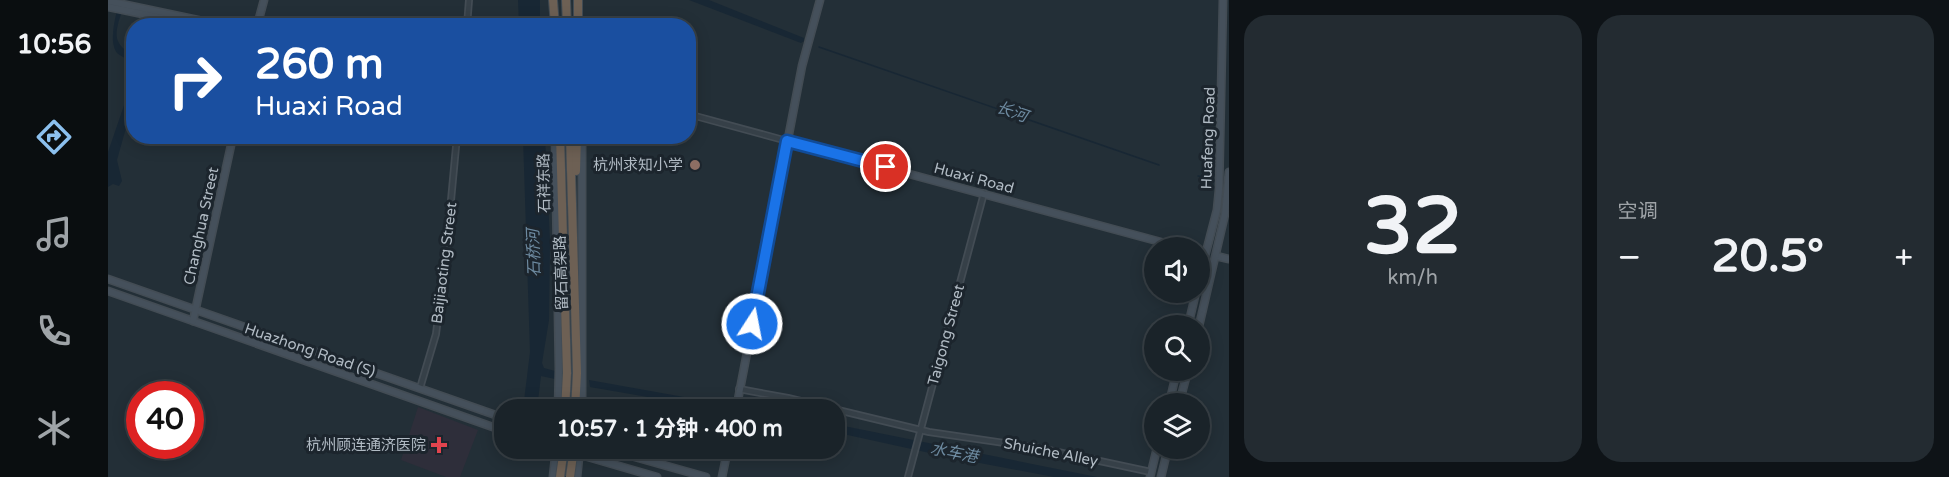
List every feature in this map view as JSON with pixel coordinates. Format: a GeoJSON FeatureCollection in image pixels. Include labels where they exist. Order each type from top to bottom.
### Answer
{"type":"FeatureCollection","features":[{"type":"Feature","properties":{"kind":"highway"},"geometry":{"type":"LineString","coordinates":[[553,0],[554,18]]}},
{"type":"Feature","properties":{"kind":"highway"},"geometry":{"type":"LineString","coordinates":[[566,0],[567,18]]}},
{"type":"Feature","properties":{"kind":"highway"},"geometry":{"type":"LineString","coordinates":[[577,0],[578,18]]}},
{"type":"Feature","properties":{"kind":"highway","name":"留石高架路"},"geometry":{"type":"LineString","coordinates":[[560,144],[566,399]]}},
{"type":"Feature","properties":{"kind":"highway","name":"留石高架路"},"geometry":{"type":"LineString","coordinates":[[570,144],[577,373],[576,399]]}},
{"type":"Feature","properties":{"kind":"highway"},"geometry":{"type":"LineString","coordinates":[[573,223],[579,144]]}},
{"type":"Feature","properties":{"kind":"highway"},"geometry":{"type":"LineString","coordinates":[[560,477],[562,459]]}},
{"type":"Feature","properties":{"kind":"highway"},"geometry":{"type":"LineString","coordinates":[[570,477],[572,459]]}},
{"type":"Feature","properties":{"kind":"main road"},"geometry":{"type":"LineString","coordinates":[[259,18],[264,0]]}},
{"type":"Feature","properties":{"kind":"main road"},"geometry":{"type":"LineString","coordinates":[[738,399],[802,66],[820,0]]}},
{"type":"Feature","properties":{"kind":"main road","name":"Huafeng Road"},"geometry":{"type":"LineString","coordinates":[[1208,237],[1217,210],[1220,175],[1223,0]]}},
{"type":"Feature","properties":{"kind":"main road"},"geometry":{"type":"LineString","coordinates":[[111,5],[182,18]]}},
{"type":"Feature","properties":{"kind":"main road"},"geometry":{"type":"LineString","coordinates":[[133,9],[168,18]]}},
{"type":"Feature","properties":{"kind":"main road","name":"Huaxi Road"},"geometry":{"type":"LineString","coordinates":[[787,141],[1144,237]]}},
{"type":"Feature","properties":{"kind":"main road","name":"Changhua Street"},"geometry":{"type":"LineString","coordinates":[[193,321],[231,144]]}},
{"type":"Feature","properties":{"kind":"main road","name":"石祥东路"},"geometry":{"type":"LineString","coordinates":[[555,144],[558,399]]}},
{"type":"Feature","properties":{"kind":"main road"},"geometry":{"type":"LineString","coordinates":[[580,144],[582,399]]}},
{"type":"Feature","properties":{"kind":"main road","name":"Huafeng Road"},"geometry":{"type":"LineString","coordinates":[[1202,315],[1216,256],[1228,193],[1229,172]]}},
{"type":"Feature","properties":{"kind":"main road"},"geometry":{"type":"LineString","coordinates":[[1216,256],[1229,259]]}},
{"type":"Feature","properties":{"kind":"main road","name":"Huazhong Road (S)"},"geometry":{"type":"LineString","coordinates":[[108,279],[494,414]]}},
{"type":"Feature","properties":{"kind":"main road","name":"Huazhong Road (S)"},"geometry":{"type":"LineString","coordinates":[[108,291],[494,427]]}},
{"type":"Feature","properties":{"kind":"main road"},"geometry":{"type":"LineString","coordinates":[[553,477],[555,459]]}},
{"type":"Feature","properties":{"kind":"main road"},"geometry":{"type":"LineString","coordinates":[[577,477],[579,459]]}},
{"type":"Feature","properties":{"kind":"main road"},"geometry":{"type":"LineString","coordinates":[[602,459],[657,477]]}},
{"type":"Feature","properties":{"kind":"main road"},"geometry":{"type":"LineString","coordinates":[[642,459],[705,477]]}},
{"type":"Feature","properties":{"kind":"main road"},"geometry":{"type":"LineString","coordinates":[[722,477],[726,459]]}},
{"type":"Feature","properties":{"kind":"main road"},"geometry":{"type":"LineString","coordinates":[[1150,475],[1154,459]]}},
{"type":"Feature","properties":{"kind":"main road"},"geometry":{"type":"LineString","coordinates":[[1161,477],[1165,459]]}},
{"type":"Feature","properties":{"kind":"street"},"geometry":{"type":"LineString","coordinates":[[467,18],[469,0]]}},
{"type":"Feature","properties":{"kind":"street","name":"Huaxi Road"},"geometry":{"type":"LineString","coordinates":[[696,116],[787,141]]}},
{"type":"Feature","properties":{"kind":"street","name":"Baijiaoting Street"},"geometry":{"type":"LineString","coordinates":[[420,388],[436,334],[456,144]]}},
{"type":"Feature","properties":{"kind":"street","name":"Taigong Street"},"geometry":{"type":"LineString","coordinates":[[908,477],[984,193]]}},
{"type":"Feature","properties":{"kind":"street","name":"Shuiche Alley"},"geometry":{"type":"LineString","coordinates":[[740,389],[788,398],[920,430],[1047,449],[1150,475]]}},
{"type":"Feature","properties":{"kind":"shaded area","name":"杭州顾连通济医院"},"geometry":{"type":"Polygon","coordinates":[[[418,407],[478,430],[460,477],[446,477],[401,460],[418,407]]]}},
{"type":"Feature","properties":{"kind":"water"},"geometry":{"type":"Polygon","coordinates":[[[120,0],[126,0],[117,27],[117,38],[121,47],[126,51],[126,58],[117,53],[114,48],[120,0]]]}},
{"type":"Feature","properties":{"kind":"water"},"geometry":{"type":"Polygon","coordinates":[[[518,0],[540,0],[540,18],[519,18],[518,0]]]}},
{"type":"Feature","properties":{"kind":"water"},"geometry":{"type":"Polygon","coordinates":[[[689,0],[709,0],[804,38],[804,41],[801,43],[689,0]]]}},
{"type":"Feature","properties":{"kind":"water"},"geometry":{"type":"Polygon","coordinates":[[[126,100],[126,128],[117,160],[122,181],[119,186],[113,184],[108,187],[108,152],[126,100]]]}},
{"type":"Feature","properties":{"kind":"water","name":"石桥河"},"geometry":{"type":"Polygon","coordinates":[[[523,144],[545,144],[550,241],[549,320],[542,363],[544,368],[555,371],[555,379],[541,376],[538,399],[524,399],[530,352],[523,144]]]}},
{"type":"Feature","properties":{"kind":"water"},"geometry":{"type":"Polygon","coordinates":[[[589,380],[695,399],[659,399],[590,387],[589,380]]]}},
{"type":"Feature","properties":{"kind":"water","name":"水车港"},"geometry":{"type":"Polygon","coordinates":[[[845,426],[1097,477],[1054,477],[845,434],[845,426]]]}},
{"type":"Feature","properties":{"kind":"waterway","name":"长河"},"geometry":{"type":"LineString","coordinates":[[819,47],[1159,165]]}},
{"type":"Feature","properties":{"kind":"waterway","name":"长河"},"geometry":{"type":"LineString","coordinates":[[1198,176],[1204,177]]}},
{"type":"Feature","properties":{"kind":"place","name":"杭州求知小学"},"geometry":{"type":"Point","coordinates":[695,165]}},
{"type":"Feature","properties":{"kind":"place","name":"杭州顾连通济医院"},"geometry":{"type":"Point","coordinates":[439,445]}},
{"type":"Feature","properties":{"kind":"route"},"geometry":{"type":"LineString","coordinates":[[752,324],[787,141],[886,167]]}}]}
